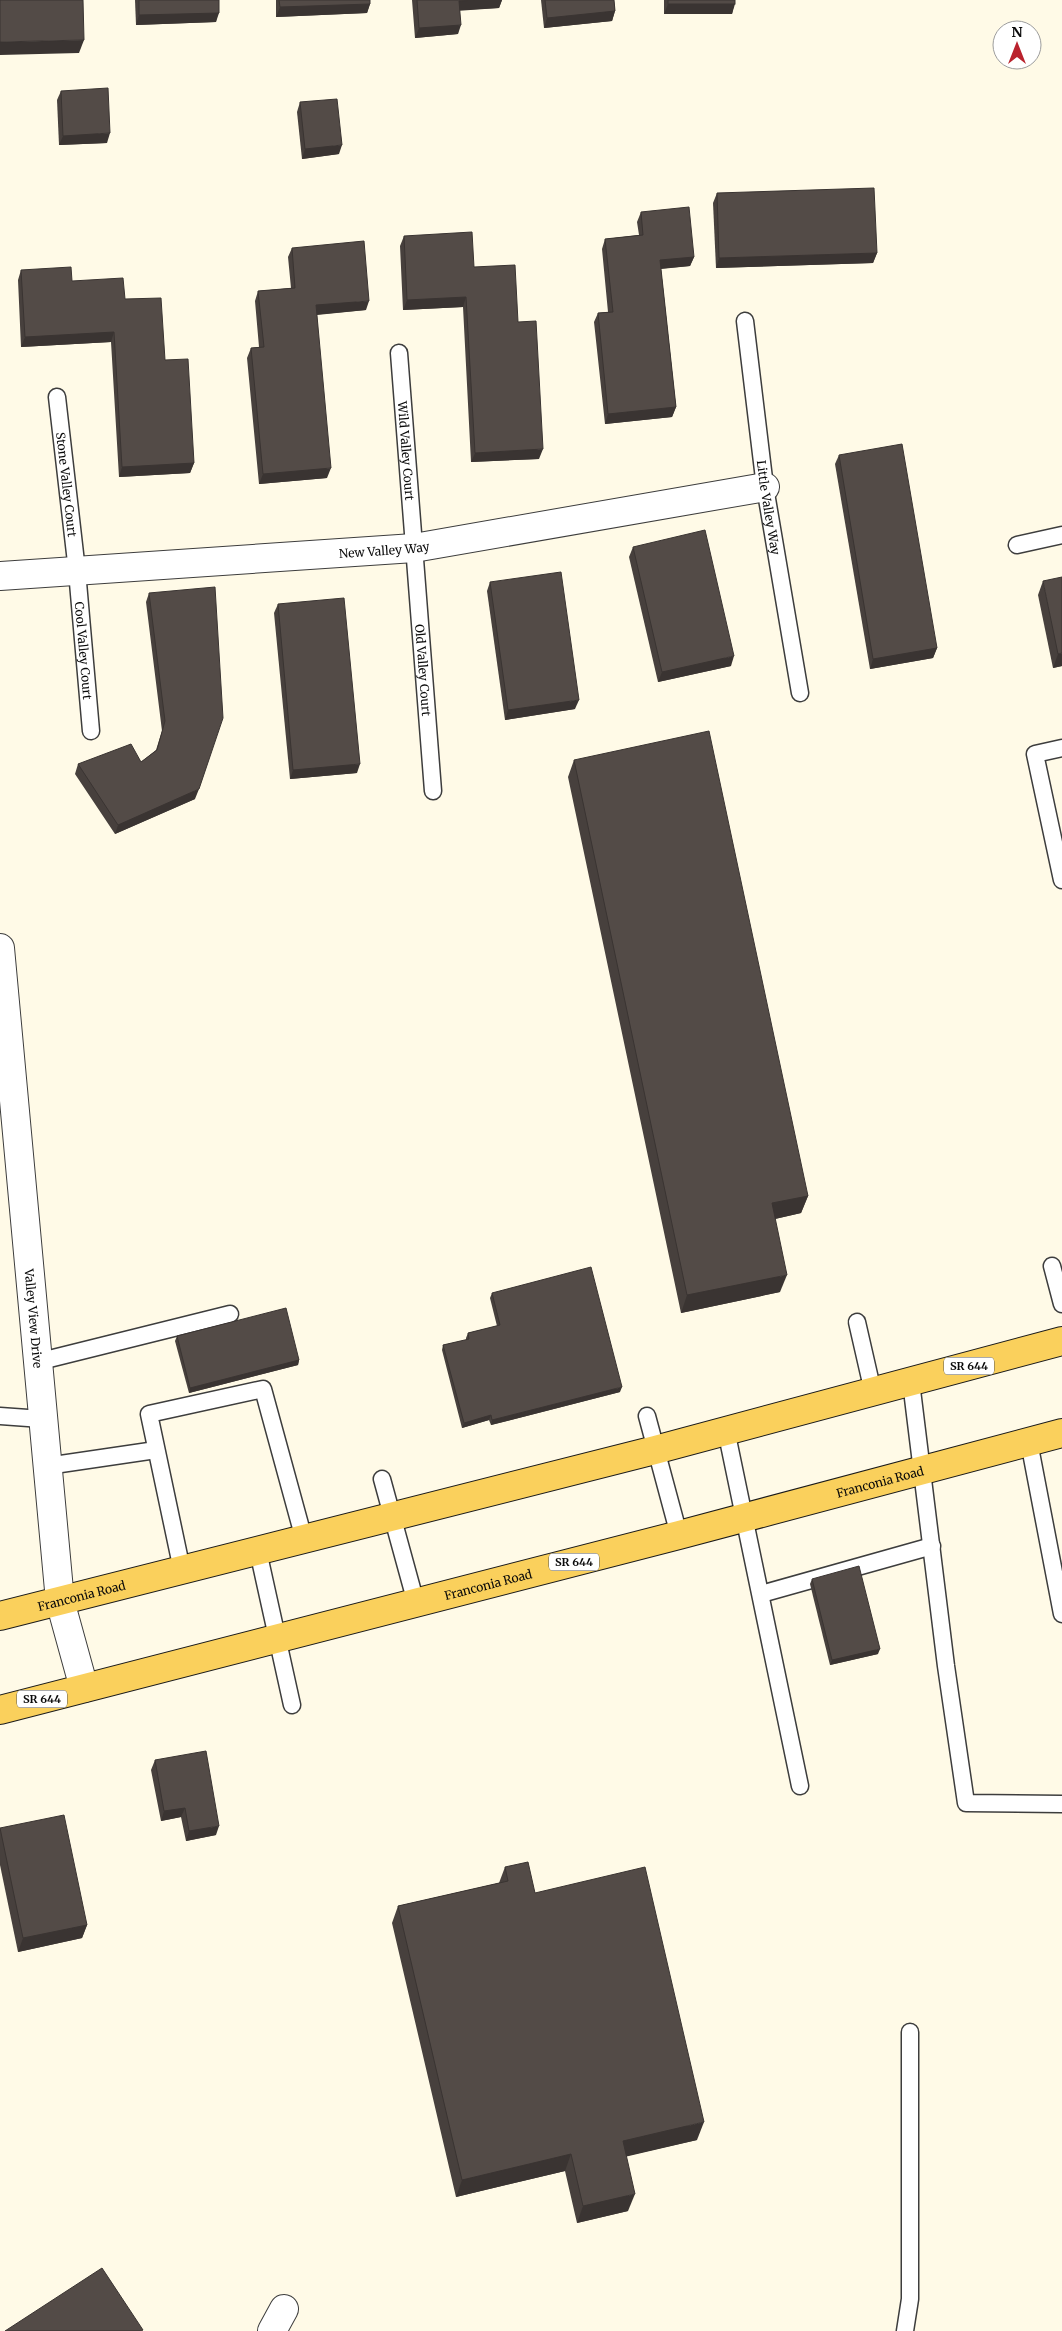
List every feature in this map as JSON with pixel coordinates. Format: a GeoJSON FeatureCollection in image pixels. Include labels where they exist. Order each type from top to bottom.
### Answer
{"type":"FeatureCollection","features":[{"type":"Feature","properties":{"kind":"main road","name":"Franconia Road"},"geometry":{"type":"LineString","coordinates":[[0,1616],[655,1450],[1062,1341]]}},
{"type":"Feature","properties":{"kind":"main road","name":"Franconia Road"},"geometry":{"type":"LineString","coordinates":[[0,1710],[745,1518],[1062,1434]]}},
{"type":"Feature","properties":{"kind":"street","name":"New Valley Way"},"geometry":{"type":"LineString","coordinates":[[0,576],[414,548],[764,487]]}},
{"type":"Feature","properties":{"kind":"street","name":"Valley View Drive"},"geometry":{"type":"LineString","coordinates":[[0,948],[60,1600],[84,1688]]}},
{"type":"Feature","properties":{"kind":"lane","name":"Little Valley Way"},"geometry":{"type":"LineString","coordinates":[[745,320],[764,487],[800,693]]}},
{"type":"Feature","properties":{"kind":"lane","name":"Wild Valley Court"},"geometry":{"type":"LineString","coordinates":[[399,353],[414,548]]}},
{"type":"Feature","properties":{"kind":"lane","name":"Stone Valley Court"},"geometry":{"type":"LineString","coordinates":[[57,397],[77,571]]}},
{"type":"Feature","properties":{"kind":"lane"},"geometry":{"type":"LineString","coordinates":[[1017,545],[1062,535]]}},
{"type":"Feature","properties":{"kind":"lane","name":"Old Valley Court"},"geometry":{"type":"LineString","coordinates":[[414,548],[432,791]]}},
{"type":"Feature","properties":{"kind":"lane","name":"Cool Valley Court"},"geometry":{"type":"LineString","coordinates":[[77,571],[91,731]]}},
{"type":"Feature","properties":{"kind":"lane"},"geometry":{"type":"LineString","coordinates":[[1062,748],[1035,754],[1062,880]]}},
{"type":"Feature","properties":{"kind":"lane"},"geometry":{"type":"LineString","coordinates":[[1052,1266],[1062,1304]]}},
{"type":"Feature","properties":{"kind":"lane"},"geometry":{"type":"LineString","coordinates":[[37,1362],[230,1314]]}},
{"type":"Feature","properties":{"kind":"lane"},"geometry":{"type":"LineString","coordinates":[[858,1322],[873,1392]]}},
{"type":"Feature","properties":{"kind":"lane"},"geometry":{"type":"LineString","coordinates":[[911,1382],[966,1803],[1062,1804]]}},
{"type":"Feature","properties":{"kind":"lane"},"geometry":{"type":"LineString","coordinates":[[182,1570],[148,1414],[263,1389],[304,1539]]}},
{"type":"Feature","properties":{"kind":"lane"},"geometry":{"type":"LineString","coordinates":[[0,1416],[42,1419]]}},
{"type":"Feature","properties":{"kind":"lane"},"geometry":{"type":"LineString","coordinates":[[647,1416],[679,1535]]}},
{"type":"Feature","properties":{"kind":"lane"},"geometry":{"type":"LineString","coordinates":[[726,1430],[800,1786]]}},
{"type":"Feature","properties":{"kind":"lane"},"geometry":{"type":"LineString","coordinates":[[1030,1442],[1062,1614]]}},
{"type":"Feature","properties":{"kind":"lane"},"geometry":{"type":"LineString","coordinates":[[47,1466],[156,1450]]}},
{"type":"Feature","properties":{"kind":"lane"},"geometry":{"type":"LineString","coordinates":[[382,1479],[416,1603]]}},
{"type":"Feature","properties":{"kind":"lane"},"geometry":{"type":"LineString","coordinates":[[761,1594],[932,1546]]}},
{"type":"Feature","properties":{"kind":"lane"},"geometry":{"type":"LineString","coordinates":[[258,1551],[292,1705]]}},
{"type":"Feature","properties":{"kind":"lane"},"geometry":{"type":"LineString","coordinates":[[905,2331],[910,2299],[910,2032]]}},
{"type":"Feature","properties":{"kind":"building"},"geometry":{"type":"Polygon","coordinates":[[[0,0],[83,0],[84,40],[0,42],[0,0]]]}},
{"type":"Feature","properties":{"kind":"building"},"geometry":{"type":"Polygon","coordinates":[[[139,0],[219,0],[219,13],[139,15],[139,0]]]}},
{"type":"Feature","properties":{"kind":"building"},"geometry":{"type":"Polygon","coordinates":[[[279,0],[370,0],[370,4],[280,7],[279,0]]]}},
{"type":"Feature","properties":{"kind":"building"},"geometry":{"type":"Polygon","coordinates":[[[417,0],[475,0],[459,1],[461,25],[419,28],[417,0]]]}},
{"type":"Feature","properties":{"kind":"building"},"geometry":{"type":"Polygon","coordinates":[[[545,0],[614,0],[615,11],[547,18],[545,0]]]}},
{"type":"Feature","properties":{"kind":"building"},"geometry":{"type":"Polygon","coordinates":[[[668,0],[735,0],[735,4],[668,4],[668,0]]]}},
{"type":"Feature","properties":{"kind":"building"},"geometry":{"type":"Polygon","coordinates":[[[108,88],[110,133],[63,136],[61,91],[108,88]]]}},
{"type":"Feature","properties":{"kind":"building"},"geometry":{"type":"Polygon","coordinates":[[[337,99],[342,145],[305,149],[300,102],[337,99]]]}},
{"type":"Feature","properties":{"kind":"building"},"geometry":{"type":"Polygon","coordinates":[[[874,188],[877,253],[719,258],[717,193],[874,188]]]}},
{"type":"Feature","properties":{"kind":"building"},"geometry":{"type":"Polygon","coordinates":[[[689,207],[694,257],[660,260],[676,407],[608,414],[598,313],[613,312],[605,239],[643,235],[641,212],[689,207]]]}},
{"type":"Feature","properties":{"kind":"building"},"geometry":{"type":"Polygon","coordinates":[[[472,232],[474,267],[515,265],[518,322],[536,321],[543,449],[475,453],[466,297],[407,300],[404,236],[472,232]]]}},
{"type":"Feature","properties":{"kind":"building"},"geometry":{"type":"Polygon","coordinates":[[[364,241],[369,301],[316,305],[331,468],[263,474],[251,348],[264,347],[258,291],[295,288],[292,248],[364,241]]]}},
{"type":"Feature","properties":{"kind":"building"},"geometry":{"type":"Polygon","coordinates":[[[71,267],[72,281],[123,278],[125,299],[161,298],[165,360],[188,359],[194,463],[122,467],[114,332],[25,337],[21,270],[71,267]]]}},
{"type":"Feature","properties":{"kind":"building"},"geometry":{"type":"Polygon","coordinates":[[[902,444],[937,648],[873,659],[839,455],[902,444]]]}},
{"type":"Feature","properties":{"kind":"building"},"geometry":{"type":"Polygon","coordinates":[[[705,530],[734,656],[662,672],[633,547],[705,530]]]}},
{"type":"Feature","properties":{"kind":"building"},"geometry":{"type":"Polygon","coordinates":[[[561,572],[579,700],[508,710],[490,582],[561,572]]]}},
{"type":"Feature","properties":{"kind":"building"},"geometry":{"type":"Polygon","coordinates":[[[1062,577],[1062,653],[1058,654],[1043,581],[1062,577]]]}},
{"type":"Feature","properties":{"kind":"building"},"geometry":{"type":"Polygon","coordinates":[[[215,587],[223,718],[199,789],[118,825],[78,764],[131,744],[141,762],[157,750],[165,721],[149,593],[215,587]]]}},
{"type":"Feature","properties":{"kind":"building"},"geometry":{"type":"Polygon","coordinates":[[[344,598],[360,764],[293,770],[278,604],[344,598]]]}},
{"type":"Feature","properties":{"kind":"building"},"geometry":{"type":"Polygon","coordinates":[[[709,731],[808,1196],[772,1203],[787,1275],[687,1295],[574,760],[709,731]]]}},
{"type":"Feature","properties":{"kind":"building"},"geometry":{"type":"Polygon","coordinates":[[[591,1267],[622,1387],[492,1420],[491,1415],[464,1423],[443,1345],[469,1339],[468,1333],[500,1325],[492,1293],[591,1267]]]}},
{"type":"Feature","properties":{"kind":"building"},"geometry":{"type":"Polygon","coordinates":[[[286,1308],[299,1360],[190,1388],[177,1336],[286,1308]]]}},
{"type":"Feature","properties":{"kind":"building"},"geometry":{"type":"Polygon","coordinates":[[[859,1566],[880,1649],[832,1660],[812,1579],[859,1566]]]}},
{"type":"Feature","properties":{"kind":"building"},"geometry":{"type":"Polygon","coordinates":[[[206,1751],[219,1826],[189,1831],[185,1808],[164,1811],[155,1760],[206,1751]]]}},
{"type":"Feature","properties":{"kind":"building"},"geometry":{"type":"Polygon","coordinates":[[[64,1815],[87,1925],[23,1938],[0,1828],[64,1815]]]}},
{"type":"Feature","properties":{"kind":"building"},"geometry":{"type":"Polygon","coordinates":[[[528,1862],[535,1893],[645,1867],[704,2122],[623,2141],[635,2194],[583,2206],[571,2154],[462,2180],[398,1906],[508,1881],[505,1867],[528,1862]]]}},
{"type":"Feature","properties":{"kind":"building"},"geometry":{"type":"Polygon","coordinates":[[[102,2268],[143,2330],[5,2331],[102,2268]]]}}]}
